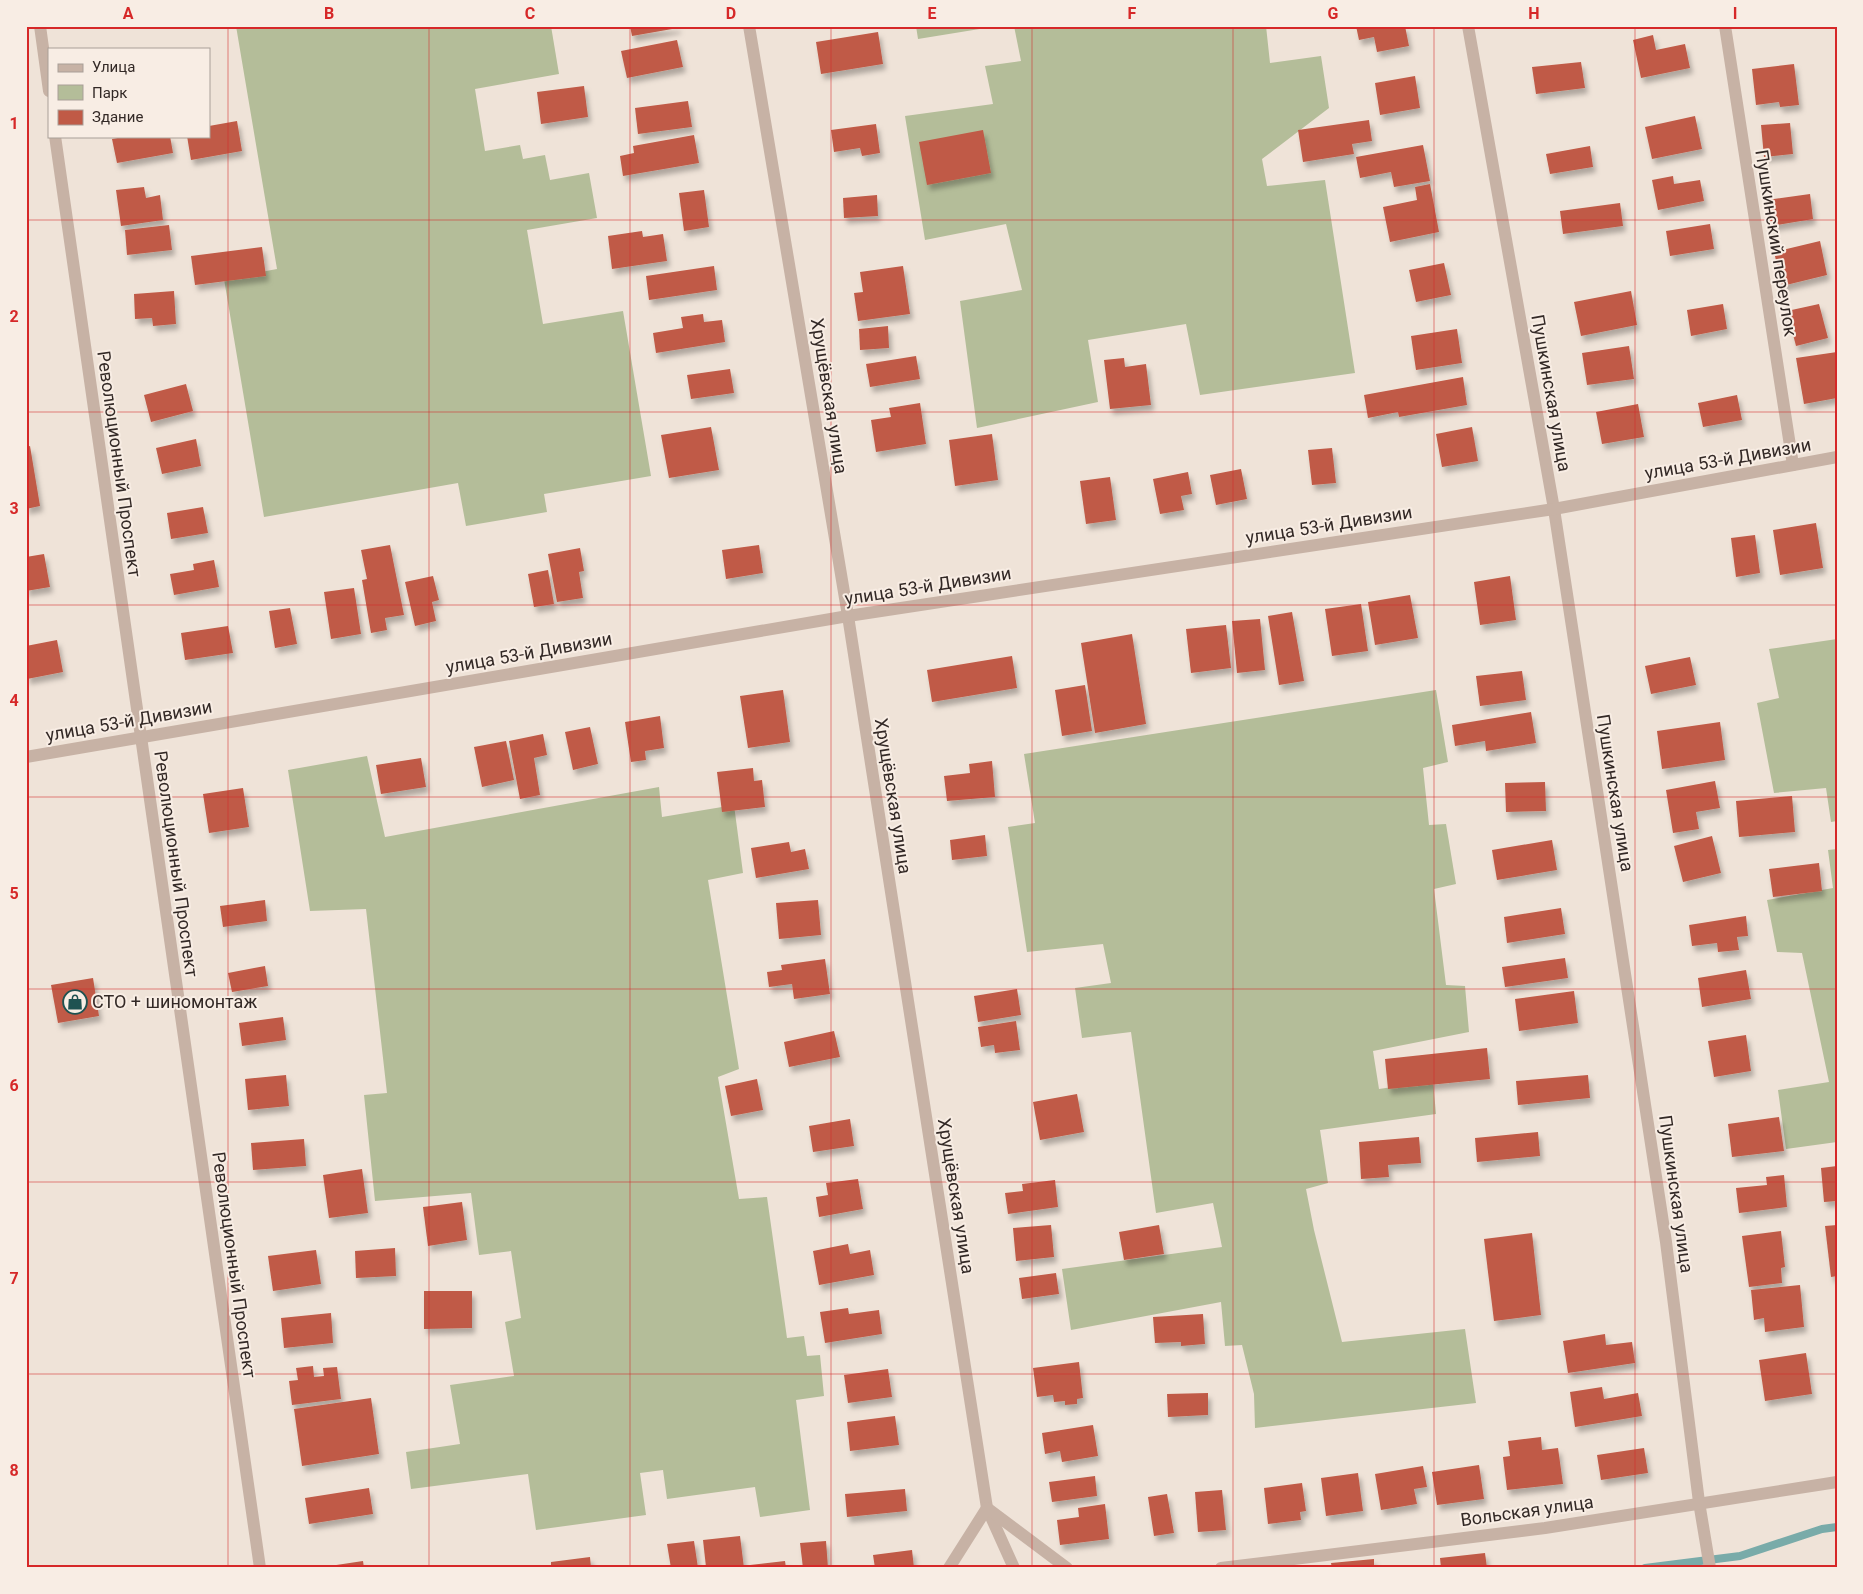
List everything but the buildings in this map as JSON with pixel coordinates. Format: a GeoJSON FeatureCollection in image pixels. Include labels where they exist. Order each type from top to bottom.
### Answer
{"type":"FeatureCollection","features":[{"type":"Feature","properties":{"kind":"street"},"geometry":{"type":"LineString","coordinates":[[40,26],[48,84]]}},
{"type":"Feature","properties":{"kind":"street","name":"Хрущёвская улица"},"geometry":{"type":"LineString","coordinates":[[749,26],[848,616],[987,1508],[1014,1568]]}},
{"type":"Feature","properties":{"kind":"street","name":"Пушкинская улица"},"geometry":{"type":"LineString","coordinates":[[1468,26],[1554,509],[1666,1242],[1699,1502],[1710,1568]]}},
{"type":"Feature","properties":{"kind":"street","name":"Пушкинский переулок"},"geometry":{"type":"LineString","coordinates":[[1724,26],[1793,465]]}},
{"type":"Feature","properties":{"kind":"street","name":"Революционный Проспект"},"geometry":{"type":"LineString","coordinates":[[55,138],[260,1568]]}},
{"type":"Feature","properties":{"kind":"street","name":"улица 53-й Дивизии"},"geometry":{"type":"LineString","coordinates":[[26,757],[848,616],[1554,509],[1837,457]]}},
{"type":"Feature","properties":{"kind":"street","name":"Вольская улица"},"geometry":{"type":"LineString","coordinates":[[1221,1568],[1545,1528],[1699,1502],[1837,1482]]}},
{"type":"Feature","properties":{"kind":"street"},"geometry":{"type":"LineString","coordinates":[[949,1568],[987,1508],[1068,1568]]}},
{"type":"Feature","properties":{"kind":"green space"},"geometry":{"type":"Polygon","coordinates":[[[236,26],[551,26],[559,74],[475,89],[485,151],[520,145],[523,159],[545,155],[550,180],[589,173],[597,218],[527,230],[543,324],[623,311],[651,476],[544,494],[547,512],[466,526],[458,483],[264,517],[224,279],[277,269],[236,26]]]}},
{"type":"Feature","properties":{"kind":"green space"},"geometry":{"type":"Polygon","coordinates":[[[916,26],[998,26],[918,39],[916,26]]]}},
{"type":"Feature","properties":{"kind":"green space"},"geometry":{"type":"Polygon","coordinates":[[[1014,26],[1266,26],[1270,63],[1321,56],[1329,108],[1262,159],[1267,186],[1325,180],[1355,373],[1200,395],[1186,324],[1088,340],[1098,402],[977,428],[960,301],[1022,290],[1006,224],[925,240],[905,116],[993,104],[985,66],[1021,61],[1014,26]]]}},
{"type":"Feature","properties":{"kind":"green space"},"geometry":{"type":"Polygon","coordinates":[[[1837,639],[1837,821],[1831,822],[1826,788],[1774,793],[1757,703],[1779,698],[1769,649],[1837,639]]]}},
{"type":"Feature","properties":{"kind":"green space"},"geometry":{"type":"Polygon","coordinates":[[[1436,690],[1448,762],[1423,768],[1429,825],[1446,824],[1456,884],[1434,889],[1446,985],[1465,986],[1469,1032],[1373,1051],[1379,1089],[1433,1081],[1436,1114],[1320,1130],[1328,1183],[1306,1189],[1314,1230],[1342,1342],[1465,1329],[1476,1403],[1255,1428],[1254,1394],[1242,1345],[1225,1346],[1221,1302],[1071,1330],[1062,1269],[1222,1247],[1213,1203],[1156,1213],[1131,1032],[1082,1038],[1075,988],[1111,983],[1103,944],[1027,952],[1008,827],[1035,823],[1024,754],[1436,690]]]}},
{"type":"Feature","properties":{"kind":"green space"},"geometry":{"type":"Polygon","coordinates":[[[367,756],[385,837],[659,787],[662,817],[734,805],[743,873],[708,880],[739,1069],[718,1077],[739,1199],[767,1197],[787,1338],[804,1336],[807,1356],[820,1355],[824,1396],[796,1400],[810,1510],[760,1517],[755,1487],[667,1499],[663,1470],[640,1473],[646,1515],[536,1530],[528,1474],[411,1489],[406,1452],[460,1444],[450,1385],[514,1376],[505,1322],[521,1318],[511,1251],[479,1255],[471,1193],[375,1201],[364,1095],[387,1093],[366,909],[310,911],[288,770],[367,756]]]}},
{"type":"Feature","properties":{"kind":"green space"},"geometry":{"type":"Polygon","coordinates":[[[1837,849],[1837,1142],[1786,1149],[1778,1090],[1829,1082],[1802,953],[1777,952],[1767,900],[1833,888],[1828,850],[1837,849]]]}},
{"type":"Feature","properties":{"kind":"waterway"},"geometry":{"type":"LineString","coordinates":[[1645,1568],[1740,1556],[1822,1529],[1837,1527]]}},
{"type":"Feature","properties":{"kind":"place","name":"СТО + шиномонтаж"},"geometry":{"type":"Point","coordinates":[75,1002]}}]}
